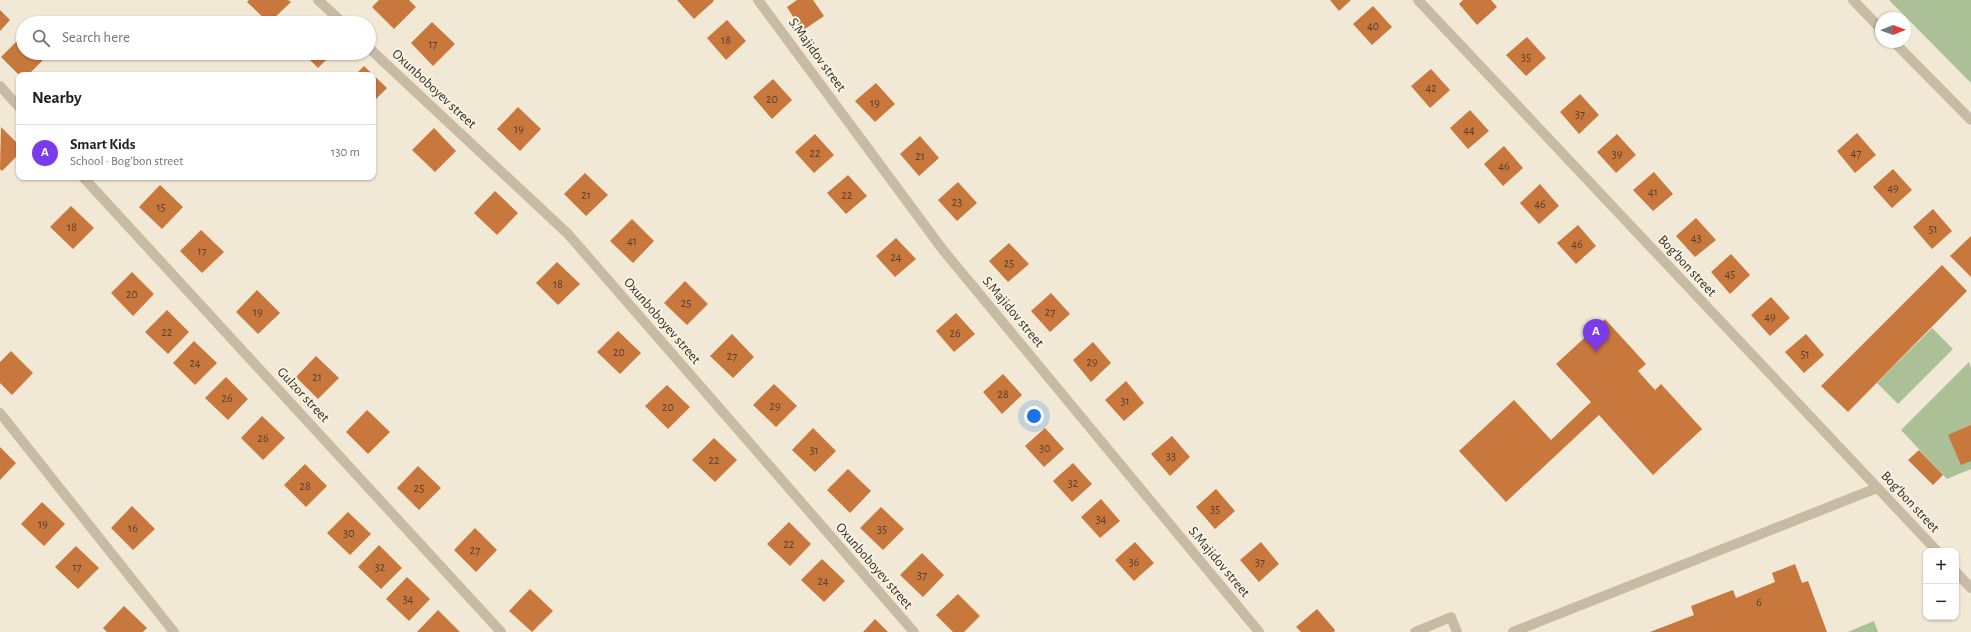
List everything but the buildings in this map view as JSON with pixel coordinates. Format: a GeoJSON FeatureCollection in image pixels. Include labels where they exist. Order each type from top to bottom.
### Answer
{"type":"FeatureCollection","features":[{"type":"Feature","properties":{"kind":"street"},"geometry":{"type":"LineString","coordinates":[[318,0],[335,16]]}},
{"type":"Feature","properties":{"kind":"street","name":"S.Majidov street"},"geometry":{"type":"LineString","coordinates":[[758,0],[943,250],[1258,632]]}},
{"type":"Feature","properties":{"kind":"street","name":"Bog'bon street"},"geometry":{"type":"LineString","coordinates":[[1418,0],[1933,548]]}},
{"type":"Feature","properties":{"kind":"street"},"geometry":{"type":"LineString","coordinates":[[1853,0],[1875,23]]}},
{"type":"Feature","properties":{"kind":"street"},"geometry":{"type":"LineString","coordinates":[[1900,48],[1971,120]]}},
{"type":"Feature","properties":{"kind":"street","name":"Oxunboboyev street"},"geometry":{"type":"LineString","coordinates":[[376,55],[568,234],[914,632]]}},
{"type":"Feature","properties":{"kind":"street"},"geometry":{"type":"LineString","coordinates":[[0,86],[16,104]]}},
{"type":"Feature","properties":{"kind":"street","name":"Gulzor street"},"geometry":{"type":"LineString","coordinates":[[86,180],[501,632]]}},
{"type":"Feature","properties":{"kind":"street"},"geometry":{"type":"LineString","coordinates":[[0,413],[174,632]]}},
{"type":"Feature","properties":{"kind":"street"},"geometry":{"type":"LineString","coordinates":[[1513,632],[1877,488]]}},
{"type":"Feature","properties":{"kind":"street"},"geometry":{"type":"LineString","coordinates":[[1959,575],[1971,588]]}},
{"type":"Feature","properties":{"kind":"street"},"geometry":{"type":"LineString","coordinates":[[1415,632],[1451,617],[1457,632]]}},
{"type":"Feature","properties":{"kind":"green space"},"geometry":{"type":"Polygon","coordinates":[[[1889,0],[1971,0],[1971,83],[1911,22],[1911,12],[1901,12],[1889,0]]]}},
{"type":"Feature","properties":{"kind":"green space"},"geometry":{"type":"Polygon","coordinates":[[[1932,328],[1953,349],[1898,404],[1877,383],[1932,328]]]}},
{"type":"Feature","properties":{"kind":"green space"},"geometry":{"type":"Polygon","coordinates":[[[1969,362],[1971,368],[1971,469],[1947,479],[1901,430],[1969,362]]]}},
{"type":"Feature","properties":{"kind":"green space"},"geometry":{"type":"Polygon","coordinates":[[[1874,621],[1878,632],[1848,632],[1874,621]]]}},
{"type":"Feature","properties":{"kind":"place","name":"Smart Kids"},"geometry":{"type":"Point","coordinates":[1596,352]}}]}
